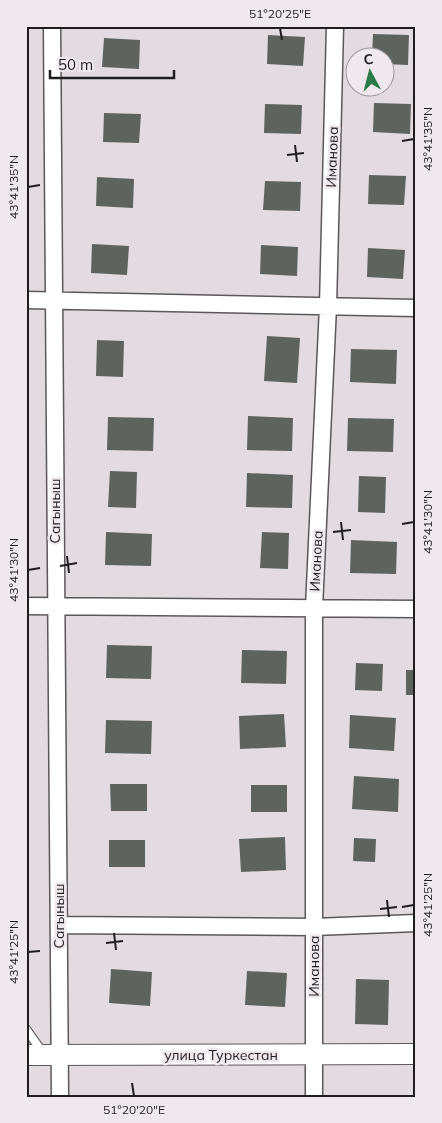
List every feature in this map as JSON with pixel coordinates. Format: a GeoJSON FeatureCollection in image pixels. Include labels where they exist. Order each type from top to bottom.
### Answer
{"type":"FeatureCollection","features":[{"type":"Feature","properties":{"kind":"street","name":"Сагыныш"},"geometry":{"type":"LineString","coordinates":[[52,26],[59,925],[44,1055],[60,1097]]}},
{"type":"Feature","properties":{"kind":"street","name":"Иманова"},"geometry":{"type":"LineString","coordinates":[[314,1097],[314,608],[328,306],[335,26]]}},
{"type":"Feature","properties":{"kind":"street"},"geometry":{"type":"LineString","coordinates":[[26,300],[416,308]]}},
{"type":"Feature","properties":{"kind":"street"},"geometry":{"type":"LineString","coordinates":[[26,606],[416,609]]}},
{"type":"Feature","properties":{"kind":"street"},"geometry":{"type":"LineString","coordinates":[[59,925],[314,928],[416,923]]}},
{"type":"Feature","properties":{"kind":"street","name":"улица Туркестан"},"geometry":{"type":"LineString","coordinates":[[44,1055],[416,1054]]}},
{"type":"Feature","properties":{"kind":"lane"},"geometry":{"type":"LineString","coordinates":[[26,1029],[44,1055]]}},
{"type":"Feature","properties":{"kind":"building"},"geometry":{"type":"Polygon","coordinates":[[[373,34],[409,35],[408,65],[394,64],[394,48],[372,48],[373,34]]]}},
{"type":"Feature","properties":{"kind":"building"},"geometry":{"type":"Polygon","coordinates":[[[268,35],[305,37],[303,66],[267,64],[268,35]]]}},
{"type":"Feature","properties":{"kind":"building"},"geometry":{"type":"Polygon","coordinates":[[[104,38],[140,40],[139,69],[102,67],[104,38]]]}},
{"type":"Feature","properties":{"kind":"building"},"geometry":{"type":"Polygon","coordinates":[[[374,103],[411,104],[410,134],[373,132],[374,103]]]}},
{"type":"Feature","properties":{"kind":"building"},"geometry":{"type":"Polygon","coordinates":[[[265,104],[302,105],[301,134],[264,133],[265,104]]]}},
{"type":"Feature","properties":{"kind":"building"},"geometry":{"type":"Polygon","coordinates":[[[104,113],[141,114],[139,143],[103,142],[104,113]]]}},
{"type":"Feature","properties":{"kind":"building"},"geometry":{"type":"Polygon","coordinates":[[[369,175],[406,176],[404,205],[368,204],[369,175]]]}},
{"type":"Feature","properties":{"kind":"building"},"geometry":{"type":"Polygon","coordinates":[[[97,177],[134,179],[133,208],[96,206],[97,177]]]}},
{"type":"Feature","properties":{"kind":"building"},"geometry":{"type":"Polygon","coordinates":[[[265,181],[301,182],[300,211],[263,210],[265,181]]]}},
{"type":"Feature","properties":{"kind":"building"},"geometry":{"type":"Polygon","coordinates":[[[92,244],[129,246],[127,275],[91,273],[92,244]]]}},
{"type":"Feature","properties":{"kind":"building"},"geometry":{"type":"Polygon","coordinates":[[[261,245],[298,247],[297,276],[260,274],[261,245]]]}},
{"type":"Feature","properties":{"kind":"building"},"geometry":{"type":"Polygon","coordinates":[[[368,248],[405,250],[403,279],[367,277],[368,248]]]}},
{"type":"Feature","properties":{"kind":"building"},"geometry":{"type":"Polygon","coordinates":[[[267,336],[300,338],[297,383],[264,381],[267,336]]]}},
{"type":"Feature","properties":{"kind":"building"},"geometry":{"type":"Polygon","coordinates":[[[97,340],[124,341],[123,377],[96,376],[97,340]]]}},
{"type":"Feature","properties":{"kind":"building"},"geometry":{"type":"Polygon","coordinates":[[[351,349],[397,350],[396,384],[350,382],[351,349]]]}},
{"type":"Feature","properties":{"kind":"building"},"geometry":{"type":"Polygon","coordinates":[[[248,416],[293,418],[292,451],[247,450],[248,416]]]}},
{"type":"Feature","properties":{"kind":"building"},"geometry":{"type":"Polygon","coordinates":[[[108,417],[154,418],[153,451],[107,450],[108,417]]]}},
{"type":"Feature","properties":{"kind":"building"},"geometry":{"type":"Polygon","coordinates":[[[348,418],[394,419],[393,452],[347,451],[348,418]]]}},
{"type":"Feature","properties":{"kind":"building"},"geometry":{"type":"Polygon","coordinates":[[[110,471],[137,472],[136,508],[108,507],[110,471]]]}},
{"type":"Feature","properties":{"kind":"building"},"geometry":{"type":"Polygon","coordinates":[[[247,473],[293,475],[292,508],[246,507],[247,473]]]}},
{"type":"Feature","properties":{"kind":"building"},"geometry":{"type":"Polygon","coordinates":[[[359,476],[386,477],[385,513],[358,512],[359,476]]]}},
{"type":"Feature","properties":{"kind":"building"},"geometry":{"type":"Polygon","coordinates":[[[106,532],[152,534],[151,566],[105,565],[106,532]]]}},
{"type":"Feature","properties":{"kind":"building"},"geometry":{"type":"Polygon","coordinates":[[[262,532],[289,533],[288,569],[260,568],[262,532]]]}},
{"type":"Feature","properties":{"kind":"building"},"geometry":{"type":"Polygon","coordinates":[[[351,540],[397,542],[396,574],[350,573],[351,540]]]}},
{"type":"Feature","properties":{"kind":"building"},"geometry":{"type":"Polygon","coordinates":[[[107,645],[152,646],[151,679],[106,678],[107,645]]]}},
{"type":"Feature","properties":{"kind":"building"},"geometry":{"type":"Polygon","coordinates":[[[242,650],[287,651],[286,684],[241,683],[242,650]]]}},
{"type":"Feature","properties":{"kind":"building"},"geometry":{"type":"Polygon","coordinates":[[[356,663],[383,664],[382,691],[355,690],[356,663]]]}},
{"type":"Feature","properties":{"kind":"building"},"geometry":{"type":"Polygon","coordinates":[[[406,670],[416,670],[416,695],[406,695],[406,670]]]}},
{"type":"Feature","properties":{"kind":"building"},"geometry":{"type":"Polygon","coordinates":[[[284,714],[286,747],[240,749],[239,716],[284,714]]]}},
{"type":"Feature","properties":{"kind":"building"},"geometry":{"type":"Polygon","coordinates":[[[350,715],[396,718],[394,751],[349,748],[350,715]]]}},
{"type":"Feature","properties":{"kind":"building"},"geometry":{"type":"Polygon","coordinates":[[[106,720],[152,721],[151,754],[105,753],[106,720]]]}},
{"type":"Feature","properties":{"kind":"building"},"geometry":{"type":"Polygon","coordinates":[[[354,776],[399,779],[398,812],[352,809],[354,776]]]}},
{"type":"Feature","properties":{"kind":"building"},"geometry":{"type":"Polygon","coordinates":[[[110,784],[147,784],[147,811],[111,811],[110,784]]]}},
{"type":"Feature","properties":{"kind":"building"},"geometry":{"type":"Polygon","coordinates":[[[251,785],[287,785],[287,812],[251,812],[251,785]]]}},
{"type":"Feature","properties":{"kind":"building"},"geometry":{"type":"Polygon","coordinates":[[[285,837],[286,870],[241,872],[239,839],[285,837]]]}},
{"type":"Feature","properties":{"kind":"building"},"geometry":{"type":"Polygon","coordinates":[[[354,838],[376,839],[375,862],[353,861],[354,838]]]}},
{"type":"Feature","properties":{"kind":"building"},"geometry":{"type":"Polygon","coordinates":[[[109,840],[145,840],[145,867],[109,867],[109,840]]]}},
{"type":"Feature","properties":{"kind":"building"},"geometry":{"type":"Polygon","coordinates":[[[111,969],[152,972],[150,1006],[109,1003],[111,969]]]}},
{"type":"Feature","properties":{"kind":"building"},"geometry":{"type":"Polygon","coordinates":[[[247,971],[287,973],[285,1007],[245,1005],[247,971]]]}},
{"type":"Feature","properties":{"kind":"building"},"geometry":{"type":"Polygon","coordinates":[[[356,979],[389,980],[388,1025],[355,1024],[356,979]]]}}]}
